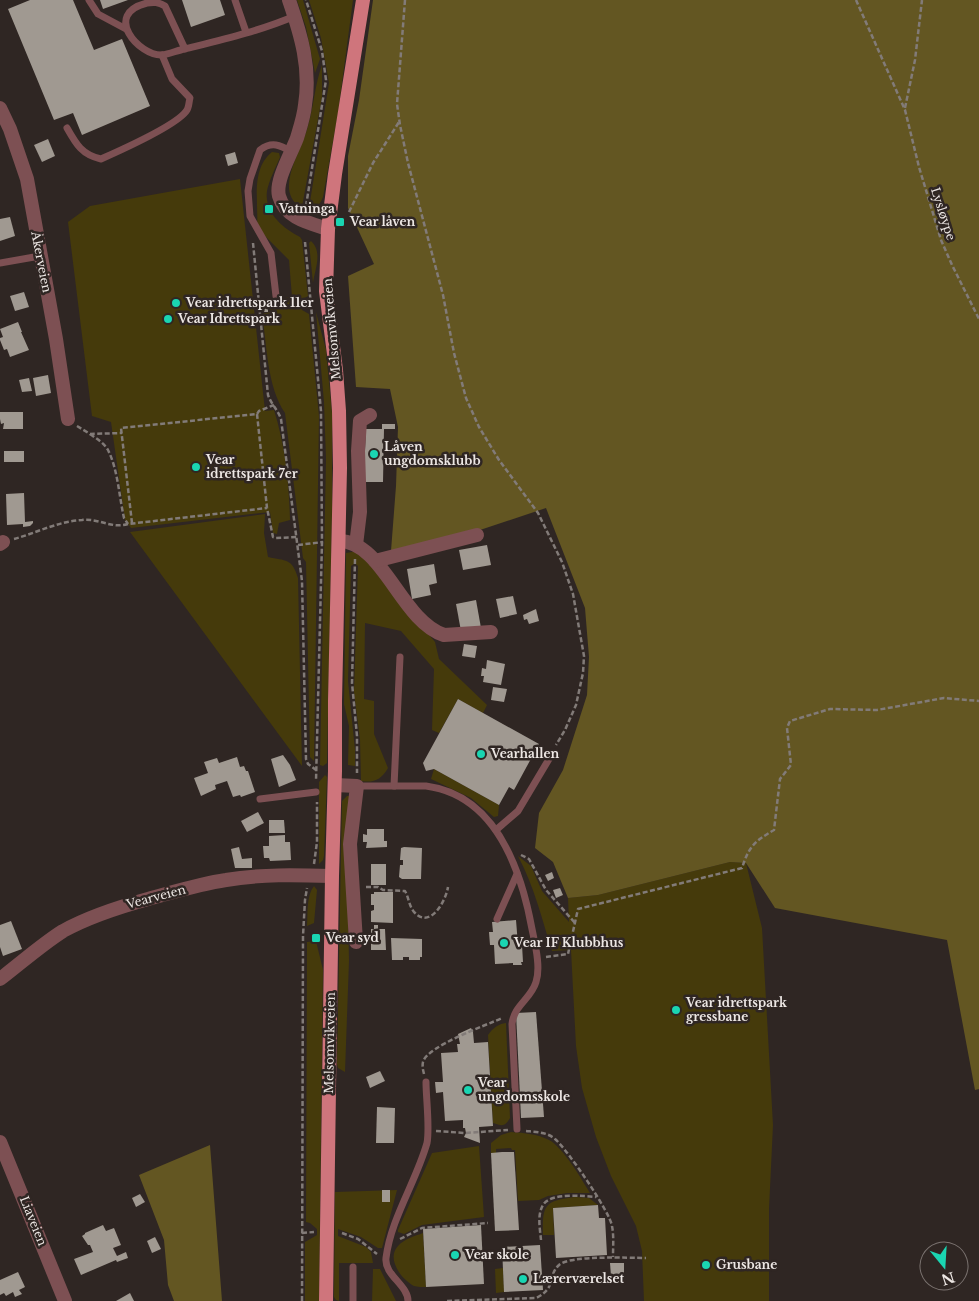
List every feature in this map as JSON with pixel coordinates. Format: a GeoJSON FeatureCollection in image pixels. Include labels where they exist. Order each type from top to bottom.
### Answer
{"type":"FeatureCollection","features":[{"type":"Feature","properties":{"kind":"main road","name":"Melsomvikveien"},"geometry":{"type":"LineString","coordinates":[[326,1301],[339,541],[339,411],[326,291],[328,229],[334,174],[363,0]]}},
{"type":"Feature","properties":{"kind":"street"},"geometry":{"type":"LineString","coordinates":[[289,0],[304,50],[308,84],[303,115],[292,152],[280,182],[279,195],[282,202],[298,218],[328,229]]}},
{"type":"Feature","properties":{"kind":"street","name":"Åkerveien"},"geometry":{"type":"LineString","coordinates":[[0,108],[10,129],[26,179],[56,339],[68,419]]}},
{"type":"Feature","properties":{"kind":"street"},"geometry":{"type":"LineString","coordinates":[[356,545],[360,512],[358,451],[360,421],[370,415]]}},
{"type":"Feature","properties":{"kind":"street"},"geometry":{"type":"LineString","coordinates":[[375,561],[477,535]]}},
{"type":"Feature","properties":{"kind":"street"},"geometry":{"type":"LineString","coordinates":[[339,541],[356,545],[375,561],[414,613],[436,633],[444,635],[491,632]]}},
{"type":"Feature","properties":{"kind":"street"},"geometry":{"type":"LineString","coordinates":[[335,785],[357,786],[350,844],[356,942]]}},
{"type":"Feature","properties":{"kind":"street","name":"Vearveien"},"geometry":{"type":"LineString","coordinates":[[0,980],[41,946],[65,931],[89,918],[121,906],[226,879],[260,876],[332,876]]}},
{"type":"Feature","properties":{"kind":"street","name":"Liaveien"},"geometry":{"type":"LineString","coordinates":[[0,1142],[65,1301]]}},
{"type":"Feature","properties":{"kind":"lane"},"geometry":{"type":"LineString","coordinates":[[90,0],[98,14],[126,29],[132,39],[150,52],[162,55],[246,32],[295,16]]}},
{"type":"Feature","properties":{"kind":"lane"},"geometry":{"type":"LineString","coordinates":[[235,0],[246,32]]}},
{"type":"Feature","properties":{"kind":"lane"},"geometry":{"type":"LineString","coordinates":[[126,29],[128,13],[134,7],[152,2],[159,3],[168,11],[185,49]]}},
{"type":"Feature","properties":{"kind":"lane"},"geometry":{"type":"LineString","coordinates":[[67,128],[80,149],[93,157],[101,159],[146,138],[177,120],[188,110],[190,98],[172,79],[162,55]]}},
{"type":"Feature","properties":{"kind":"lane"},"geometry":{"type":"LineString","coordinates":[[276,296],[271,253],[250,216],[248,191],[260,150],[271,144],[279,145],[292,152]]}},
{"type":"Feature","properties":{"kind":"lane"},"geometry":{"type":"LineString","coordinates":[[0,263],[40,256]]}},
{"type":"Feature","properties":{"kind":"lane"},"geometry":{"type":"LineString","coordinates":[[394,786],[400,657]]}},
{"type":"Feature","properties":{"kind":"lane"},"geometry":{"type":"LineString","coordinates":[[496,830],[518,811],[552,754]]}},
{"type":"Feature","properties":{"kind":"lane"},"geometry":{"type":"LineString","coordinates":[[357,786],[426,786],[453,794],[468,802],[482,813],[496,830],[507,849],[517,874],[529,916],[538,958],[536,982],[528,996],[513,1014],[517,1129]]}},
{"type":"Feature","properties":{"kind":"lane"},"geometry":{"type":"LineString","coordinates":[[260,799],[316,792]]}},
{"type":"Feature","properties":{"kind":"lane"},"geometry":{"type":"LineString","coordinates":[[498,919],[517,874]]}},
{"type":"Feature","properties":{"kind":"lane"},"geometry":{"type":"LineString","coordinates":[[408,1301],[406,1292],[391,1273],[386,1261],[391,1236],[427,1142],[426,1082]]}},
{"type":"Feature","properties":{"kind":"lane"},"geometry":{"type":"LineString","coordinates":[[353,1266],[353,1301]]}},
{"type":"Feature","properties":{"kind":"path"},"geometry":{"type":"LineString","coordinates":[[405,0],[398,96],[400,121],[408,163],[443,295],[454,353],[468,403],[479,427],[499,460],[538,514],[562,562],[573,594],[584,656],[583,673],[576,705],[552,754]]}},
{"type":"Feature","properties":{"kind":"path","name":"Lysløype"},"geometry":{"type":"LineString","coordinates":[[856,0],[905,110],[919,167],[941,240],[979,319]]}},
{"type":"Feature","properties":{"kind":"path","name":"Lysløype"},"geometry":{"type":"LineString","coordinates":[[905,110],[915,60],[922,0]]}},
{"type":"Feature","properties":{"kind":"path"},"geometry":{"type":"LineString","coordinates":[[350,212],[373,163],[400,121]]}},
{"type":"Feature","properties":{"kind":"path"},"geometry":{"type":"LineString","coordinates":[[250,216],[268,395],[279,411],[281,419],[302,581],[306,759],[308,764],[317,771]]}},
{"type":"Feature","properties":{"kind":"path"},"geometry":{"type":"LineString","coordinates":[[302,1301],[304,900],[315,860],[317,842],[316,792],[322,542],[321,411],[305,242]]}},
{"type":"Feature","properties":{"kind":"path"},"geometry":{"type":"LineString","coordinates":[[132,523],[121,428],[257,414],[259,411],[274,405]]}},
{"type":"Feature","properties":{"kind":"path"},"geometry":{"type":"LineString","coordinates":[[257,414],[267,508],[273,537],[297,537]]}},
{"type":"Feature","properties":{"kind":"path"},"geometry":{"type":"LineString","coordinates":[[68,419],[81,430],[101,441],[108,451],[124,518],[128,524]]}},
{"type":"Feature","properties":{"kind":"path"},"geometry":{"type":"LineString","coordinates":[[90,434],[122,433]]}},
{"type":"Feature","properties":{"kind":"path"},"geometry":{"type":"LineString","coordinates":[[2,543],[66,522],[81,520],[93,519],[118,526],[267,508]]}},
{"type":"Feature","properties":{"kind":"path"},"geometry":{"type":"LineString","coordinates":[[298,546],[322,542]]}},
{"type":"Feature","properties":{"kind":"path"},"geometry":{"type":"LineString","coordinates":[[356,545],[352,683],[357,736],[357,786]]}},
{"type":"Feature","properties":{"kind":"path"},"geometry":{"type":"LineString","coordinates":[[538,958],[568,954],[578,909],[742,868],[746,853],[755,842],[774,830],[780,778],[791,765],[787,728],[790,721],[830,709],[877,710],[944,698],[979,701]]}},
{"type":"Feature","properties":{"kind":"path"},"geometry":{"type":"LineString","coordinates":[[507,849],[529,859],[546,890],[575,923]]}},
{"type":"Feature","properties":{"kind":"path"},"geometry":{"type":"LineString","coordinates":[[352,887],[378,887],[383,890],[405,891],[412,909],[422,917],[428,917],[437,912],[446,897],[448,887]]}},
{"type":"Feature","properties":{"kind":"path"},"geometry":{"type":"LineString","coordinates":[[426,1082],[422,1068],[423,1061],[428,1054],[466,1033],[513,1014]]}},
{"type":"Feature","properties":{"kind":"path"},"geometry":{"type":"LineString","coordinates":[[427,1131],[465,1133],[517,1129],[545,1133],[554,1138],[582,1172],[612,1226],[613,1257]]}},
{"type":"Feature","properties":{"kind":"path"},"geometry":{"type":"LineString","coordinates":[[541,1240],[540,1213],[547,1201],[560,1197],[579,1195],[597,1197]]}},
{"type":"Feature","properties":{"kind":"path"},"geometry":{"type":"LineString","coordinates":[[389,1244],[422,1228],[488,1223]]}},
{"type":"Feature","properties":{"kind":"path"},"geometry":{"type":"LineString","coordinates":[[302,1232],[314,1232]]}},
{"type":"Feature","properties":{"kind":"path"},"geometry":{"type":"LineString","coordinates":[[342,1233],[362,1242],[386,1261]]}},
{"type":"Feature","properties":{"kind":"path"},"geometry":{"type":"LineString","coordinates":[[447,1301],[539,1297],[550,1286],[558,1265],[566,1260],[613,1257],[646,1258]]}},
{"type":"Feature","properties":{"kind":"path"},"geometry":{"type":"LineString","coordinates":[[539,1297],[540,1301]]}},
{"type":"Feature","properties":{"kind":"shaded area"},"geometry":{"type":"Polygon","coordinates":[[[297,0],[303,0],[320,59],[315,73],[306,27],[297,0]]]}},
{"type":"Feature","properties":{"kind":"shaded area"},"geometry":{"type":"Polygon","coordinates":[[[309,0],[353,0],[338,113],[323,197],[318,205],[309,208],[329,83],[321,38],[309,0]]]}},
{"type":"Feature","properties":{"kind":"shaded area"},"geometry":{"type":"Polygon","coordinates":[[[373,0],[979,0],[979,1089],[975,1090],[947,940],[775,908],[746,863],[730,862],[598,895],[568,898],[553,862],[535,848],[539,813],[563,770],[587,695],[589,657],[585,608],[546,508],[459,537],[391,551],[398,427],[390,389],[356,387],[348,276],[374,264],[348,208],[348,156],[359,100],[373,0]]]}},
{"type":"Feature","properties":{"kind":"shaded area"},"geometry":{"type":"Polygon","coordinates":[[[322,65],[322,97],[302,207],[291,197],[289,181],[293,165],[306,134],[322,65]]]}},
{"type":"Feature","properties":{"kind":"shaded area"},"geometry":{"type":"Polygon","coordinates":[[[272,152],[279,153],[280,157],[267,191],[268,206],[281,224],[302,240],[308,296],[301,303],[302,310],[309,314],[319,416],[314,761],[310,757],[306,562],[303,558],[285,413],[279,403],[271,378],[262,314],[271,312],[270,300],[292,297],[289,260],[257,228],[258,177],[265,159],[272,152]]]}},
{"type":"Feature","properties":{"kind":"shaded area","name":"Vear Idrettspark"},"geometry":{"type":"Polygon","coordinates":[[[240,179],[265,411],[274,410],[284,450],[290,520],[279,523],[277,534],[273,533],[270,512],[131,528],[125,520],[111,422],[92,416],[68,222],[90,206],[240,179]]]}},
{"type":"Feature","properties":{"kind":"shaded area"},"geometry":{"type":"Polygon","coordinates":[[[311,241],[317,250],[313,283],[309,243],[311,241]]]}},
{"type":"Feature","properties":{"kind":"shaded area"},"geometry":{"type":"Polygon","coordinates":[[[316,312],[326,350],[332,413],[327,763],[323,766],[320,765],[326,459],[324,402],[316,312]]]}},
{"type":"Feature","properties":{"kind":"shaded area"},"geometry":{"type":"Polygon","coordinates":[[[265,514],[264,533],[268,557],[284,560],[291,564],[298,578],[302,766],[130,532],[265,514]]]}},
{"type":"Feature","properties":{"kind":"shaded area"},"geometry":{"type":"Polygon","coordinates":[[[357,551],[379,574],[435,642],[439,659],[487,705],[483,713],[458,699],[439,733],[432,730],[434,669],[401,631],[365,623],[364,699],[374,701],[374,734],[388,768],[380,778],[370,781],[361,781],[360,740],[354,692],[358,566],[355,563],[351,566],[348,681],[355,766],[348,765],[349,726],[344,704],[346,553],[357,551]]]}},
{"type":"Feature","properties":{"kind":"shaded area"},"geometry":{"type":"Polygon","coordinates":[[[434,769],[499,805],[498,816],[494,817],[471,798],[431,779],[434,769]]]}},
{"type":"Feature","properties":{"kind":"shaded area"},"geometry":{"type":"Polygon","coordinates":[[[325,775],[327,777],[324,856],[319,864],[319,782],[325,775]]]}},
{"type":"Feature","properties":{"kind":"shaded area"},"geometry":{"type":"Polygon","coordinates":[[[347,796],[350,796],[347,858],[349,961],[345,1072],[338,1068],[337,1064],[342,801],[347,796]]]}},
{"type":"Feature","properties":{"kind":"shaded area"},"geometry":{"type":"Polygon","coordinates":[[[518,856],[531,866],[542,891],[569,922],[568,898],[598,895],[730,862],[746,863],[762,928],[773,1125],[769,1209],[769,1301],[644,1301],[642,1251],[636,1226],[611,1176],[596,1137],[582,1088],[576,1046],[571,950],[552,951],[533,891],[518,856]]]}},
{"type":"Feature","properties":{"kind":"shaded area"},"geometry":{"type":"Polygon","coordinates":[[[314,886],[317,890],[314,923],[307,926],[309,900],[314,886]]]}},
{"type":"Feature","properties":{"kind":"shaded area"},"geometry":{"type":"Polygon","coordinates":[[[316,941],[323,970],[319,1301],[305,1301],[305,1242],[317,1235],[317,1229],[306,1222],[307,942],[316,941]]]}},
{"type":"Feature","properties":{"kind":"shaded area"},"geometry":{"type":"Polygon","coordinates":[[[506,1023],[510,1118],[507,1123],[501,1125],[493,1123],[488,1035],[496,1027],[506,1023]]]}},
{"type":"Feature","properties":{"kind":"shaded area"},"geometry":{"type":"Polygon","coordinates":[[[511,1132],[526,1133],[549,1140],[560,1149],[572,1164],[590,1193],[567,1193],[548,1196],[539,1200],[518,1201],[515,1150],[511,1148],[496,1149],[496,1153],[491,1153],[491,1143],[501,1135],[511,1132]]]}},
{"type":"Feature","properties":{"kind":"shaded area"},"geometry":{"type":"Polygon","coordinates":[[[210,1145],[222,1301],[174,1301],[168,1285],[164,1240],[139,1175],[210,1145]]]}},
{"type":"Feature","properties":{"kind":"shaded area"},"geometry":{"type":"Polygon","coordinates":[[[479,1146],[484,1217],[422,1225],[404,1234],[398,1232],[432,1153],[479,1146]]]}},
{"type":"Feature","properties":{"kind":"shaded area"},"geometry":{"type":"Polygon","coordinates":[[[397,1190],[382,1248],[378,1248],[361,1237],[338,1229],[338,1236],[366,1247],[371,1252],[373,1263],[339,1263],[339,1301],[336,1300],[334,1297],[335,1192],[397,1190]]]}},
{"type":"Feature","properties":{"kind":"shaded area"},"geometry":{"type":"Polygon","coordinates":[[[575,1197],[589,1198],[598,1205],[553,1208],[554,1235],[543,1235],[543,1217],[547,1206],[557,1200],[575,1197]]]}},
{"type":"Feature","properties":{"kind":"shaded area"},"geometry":{"type":"Polygon","coordinates":[[[423,1233],[426,1287],[418,1287],[409,1283],[400,1274],[394,1263],[394,1257],[395,1251],[400,1244],[423,1233]]]}},
{"type":"Feature","properties":{"kind":"shaded area"},"geometry":{"type":"Polygon","coordinates":[[[503,1268],[504,1292],[496,1293],[495,1269],[503,1268]]]}},
{"type":"Feature","properties":{"kind":"shaded area"},"geometry":{"type":"Polygon","coordinates":[[[373,1269],[380,1269],[396,1301],[372,1301],[373,1269]]]}},
{"type":"Feature","properties":{"kind":"building"},"geometry":{"type":"Polygon","coordinates":[[[30,0],[73,0],[94,50],[122,39],[150,106],[82,135],[73,113],[54,120],[8,9],[30,0]]]}},
{"type":"Feature","properties":{"kind":"building"},"geometry":{"type":"Polygon","coordinates":[[[100,0],[128,0],[103,9],[100,0]]]}},
{"type":"Feature","properties":{"kind":"building"},"geometry":{"type":"Polygon","coordinates":[[[182,0],[220,0],[225,15],[191,27],[182,0]]]}},
{"type":"Feature","properties":{"kind":"building"},"geometry":{"type":"Polygon","coordinates":[[[48,139],[55,156],[42,162],[34,145],[48,139]]]}},
{"type":"Feature","properties":{"kind":"building"},"geometry":{"type":"Polygon","coordinates":[[[235,152],[238,163],[228,166],[225,155],[235,152]]]}},
{"type":"Feature","properties":{"kind":"building"},"geometry":{"type":"Polygon","coordinates":[[[10,217],[15,236],[0,241],[0,219],[10,217]]]}},
{"type":"Feature","properties":{"kind":"building"},"geometry":{"type":"Polygon","coordinates":[[[24,292],[29,307],[15,311],[10,296],[24,292]]]}},
{"type":"Feature","properties":{"kind":"building"},"geometry":{"type":"Polygon","coordinates":[[[262,303],[268,303],[268,312],[263,312],[262,303]]]}},
{"type":"Feature","properties":{"kind":"building"},"geometry":{"type":"Polygon","coordinates":[[[18,322],[29,350],[10,357],[7,349],[4,350],[0,340],[3,337],[0,329],[18,322]]]}},
{"type":"Feature","properties":{"kind":"building"},"geometry":{"type":"Polygon","coordinates":[[[48,375],[51,393],[36,396],[33,378],[48,375]]]}},
{"type":"Feature","properties":{"kind":"building"},"geometry":{"type":"Polygon","coordinates":[[[29,378],[32,391],[22,392],[19,380],[29,378]]]}},
{"type":"Feature","properties":{"kind":"building"},"geometry":{"type":"Polygon","coordinates":[[[0,412],[23,412],[23,429],[3,429],[4,423],[1,424],[0,412]]]}},
{"type":"Feature","properties":{"kind":"building"},"geometry":{"type":"Polygon","coordinates":[[[382,424],[395,424],[395,429],[382,429],[382,424]]]}},
{"type":"Feature","properties":{"kind":"building","name":"Låven ungdomsklubb"},"geometry":{"type":"Polygon","coordinates":[[[366,429],[384,429],[383,482],[365,482],[365,456],[361,456],[361,450],[365,450],[366,429]]]}},
{"type":"Feature","properties":{"kind":"building"},"geometry":{"type":"Polygon","coordinates":[[[4,451],[24,451],[24,462],[4,462],[4,451]]]}},
{"type":"Feature","properties":{"kind":"building"},"geometry":{"type":"Polygon","coordinates":[[[24,493],[25,522],[33,521],[33,523],[30,526],[23,527],[23,524],[7,525],[6,494],[24,493]]]}},
{"type":"Feature","properties":{"kind":"building"},"geometry":{"type":"Polygon","coordinates":[[[487,545],[491,565],[463,570],[459,550],[487,545]]]}},
{"type":"Feature","properties":{"kind":"building"},"geometry":{"type":"Polygon","coordinates":[[[434,564],[437,583],[429,585],[431,595],[412,599],[407,569],[434,564]]]}},
{"type":"Feature","properties":{"kind":"building"},"geometry":{"type":"Polygon","coordinates":[[[513,596],[517,614],[500,618],[496,599],[513,596]]]}},
{"type":"Feature","properties":{"kind":"building"},"geometry":{"type":"Polygon","coordinates":[[[476,600],[481,628],[461,631],[456,604],[476,600]]]}},
{"type":"Feature","properties":{"kind":"building"},"geometry":{"type":"Polygon","coordinates":[[[536,609],[539,621],[529,624],[527,619],[524,620],[523,615],[536,609]]]}},
{"type":"Feature","properties":{"kind":"building"},"geometry":{"type":"Polygon","coordinates":[[[464,644],[477,646],[475,658],[462,656],[464,644]]]}},
{"type":"Feature","properties":{"kind":"building"},"geometry":{"type":"Polygon","coordinates":[[[487,660],[505,664],[501,685],[483,682],[484,676],[481,676],[482,668],[486,669],[487,660]]]}},
{"type":"Feature","properties":{"kind":"building"},"geometry":{"type":"Polygon","coordinates":[[[493,687],[507,689],[504,702],[491,700],[493,687]]]}},
{"type":"Feature","properties":{"kind":"building","name":"Vearhallen"},"geometry":{"type":"Polygon","coordinates":[[[458,699],[539,744],[514,790],[509,787],[499,805],[434,769],[426,771],[423,763],[458,699]]]}},
{"type":"Feature","properties":{"kind":"building"},"geometry":{"type":"Polygon","coordinates":[[[283,755],[290,765],[296,780],[279,787],[271,759],[283,755]]]}},
{"type":"Feature","properties":{"kind":"building"},"geometry":{"type":"Polygon","coordinates":[[[237,757],[240,767],[244,766],[246,771],[248,771],[255,792],[241,797],[240,795],[233,797],[227,781],[215,785],[216,789],[201,796],[194,778],[208,773],[204,762],[217,758],[219,763],[237,757]]]}},
{"type":"Feature","properties":{"kind":"building"},"geometry":{"type":"Polygon","coordinates":[[[258,812],[264,823],[247,832],[241,821],[258,812]]]}},
{"type":"Feature","properties":{"kind":"building"},"geometry":{"type":"Polygon","coordinates":[[[269,820],[284,820],[285,833],[269,833],[269,820]]]}},
{"type":"Feature","properties":{"kind":"building"},"geometry":{"type":"Polygon","coordinates":[[[367,829],[384,829],[384,841],[387,841],[387,847],[366,848],[367,842],[363,842],[363,834],[367,835],[367,829]]]}},
{"type":"Feature","properties":{"kind":"building"},"geometry":{"type":"Polygon","coordinates":[[[285,835],[285,842],[290,842],[291,860],[270,861],[269,858],[264,858],[263,846],[269,846],[269,836],[285,835]]]}},
{"type":"Feature","properties":{"kind":"building"},"geometry":{"type":"Polygon","coordinates":[[[239,847],[242,859],[252,858],[252,868],[235,868],[231,849],[239,847]]]}},
{"type":"Feature","properties":{"kind":"building"},"geometry":{"type":"Polygon","coordinates":[[[401,848],[422,848],[421,879],[402,879],[399,877],[400,865],[403,865],[403,860],[400,860],[401,848]]]}},
{"type":"Feature","properties":{"kind":"building"},"geometry":{"type":"Polygon","coordinates":[[[371,864],[386,864],[386,885],[371,885],[371,864]]]}},
{"type":"Feature","properties":{"kind":"building"},"geometry":{"type":"Polygon","coordinates":[[[552,872],[554,878],[548,881],[545,875],[552,872]]]}},
{"type":"Feature","properties":{"kind":"building"},"geometry":{"type":"Polygon","coordinates":[[[560,888],[563,895],[556,898],[553,890],[560,888]]]}},
{"type":"Feature","properties":{"kind":"building"},"geometry":{"type":"Polygon","coordinates":[[[374,892],[393,892],[393,923],[371,922],[371,911],[374,910],[374,905],[371,905],[371,894],[374,894],[374,892]]]}},
{"type":"Feature","properties":{"kind":"building","name":"Vear IF Klubbhus"},"geometry":{"type":"Polygon","coordinates":[[[516,920],[518,945],[522,945],[522,965],[513,965],[513,963],[495,964],[494,945],[490,945],[489,932],[493,932],[492,922],[516,920]]]}},
{"type":"Feature","properties":{"kind":"building"},"geometry":{"type":"Polygon","coordinates":[[[11,921],[22,949],[3,956],[0,947],[0,925],[11,921]]]}},
{"type":"Feature","properties":{"kind":"building"},"geometry":{"type":"Polygon","coordinates":[[[374,925],[378,925],[378,929],[385,929],[386,950],[371,950],[371,929],[374,929],[374,925]]]}},
{"type":"Feature","properties":{"kind":"building"},"geometry":{"type":"Polygon","coordinates":[[[391,938],[422,939],[422,957],[420,957],[420,960],[409,960],[409,957],[403,957],[403,960],[392,960],[391,938]]]}},
{"type":"Feature","properties":{"kind":"building"},"geometry":{"type":"Polygon","coordinates":[[[536,1012],[544,1117],[521,1118],[516,1013],[536,1012]]]}},
{"type":"Feature","properties":{"kind":"building"},"geometry":{"type":"Polygon","coordinates":[[[471,1028],[474,1043],[488,1042],[493,1126],[479,1127],[480,1143],[464,1137],[466,1133],[465,1128],[463,1128],[463,1120],[445,1121],[443,1092],[436,1093],[435,1082],[443,1082],[441,1053],[458,1052],[457,1044],[460,1044],[458,1034],[471,1028]]]}},
{"type":"Feature","properties":{"kind":"building"},"geometry":{"type":"Polygon","coordinates":[[[380,1071],[385,1081],[370,1088],[366,1077],[380,1071]]]}},
{"type":"Feature","properties":{"kind":"building"},"geometry":{"type":"Polygon","coordinates":[[[377,1107],[395,1108],[394,1143],[376,1143],[377,1107]]]}},
{"type":"Feature","properties":{"kind":"building"},"geometry":{"type":"Polygon","coordinates":[[[514,1152],[519,1230],[495,1231],[491,1153],[514,1152]]]}},
{"type":"Feature","properties":{"kind":"building"},"geometry":{"type":"Polygon","coordinates":[[[382,1190],[390,1190],[390,1202],[382,1202],[382,1190]]]}},
{"type":"Feature","properties":{"kind":"building"},"geometry":{"type":"Polygon","coordinates":[[[140,1194],[145,1202],[136,1207],[132,1198],[140,1194]]]}},
{"type":"Feature","properties":{"kind":"building"},"geometry":{"type":"Polygon","coordinates":[[[598,1205],[599,1218],[605,1218],[607,1255],[556,1258],[553,1208],[598,1205]]]}},
{"type":"Feature","properties":{"kind":"building"},"geometry":{"type":"Polygon","coordinates":[[[103,1225],[106,1231],[114,1228],[121,1245],[113,1248],[117,1256],[126,1252],[128,1258],[117,1262],[116,1260],[81,1275],[74,1259],[93,1252],[82,1236],[103,1225]]]}},
{"type":"Feature","properties":{"kind":"building"},"geometry":{"type":"Polygon","coordinates":[[[481,1225],[484,1284],[426,1287],[423,1229],[481,1225]]]}},
{"type":"Feature","properties":{"kind":"building"},"geometry":{"type":"Polygon","coordinates":[[[155,1237],[161,1249],[152,1253],[147,1241],[155,1237]]]}},
{"type":"Feature","properties":{"kind":"building","name":"Lærerværelset"},"geometry":{"type":"Polygon","coordinates":[[[540,1245],[543,1290],[504,1292],[502,1247],[540,1245]]]}},
{"type":"Feature","properties":{"kind":"building"},"geometry":{"type":"Polygon","coordinates":[[[610,1263],[624,1263],[624,1276],[611,1276],[610,1263]]]}},
{"type":"Feature","properties":{"kind":"building"},"geometry":{"type":"Polygon","coordinates":[[[18,1272],[25,1287],[19,1290],[22,1294],[15,1297],[13,1292],[6,1296],[4,1293],[0,1295],[0,1280],[18,1272]]]}},
{"type":"Feature","properties":{"kind":"building"},"geometry":{"type":"Polygon","coordinates":[[[130,1293],[134,1301],[116,1301],[130,1293]]]}},
{"type":"Feature","properties":{"kind":"place","name":"Vatninga"},"geometry":{"type":"Point","coordinates":[269,209]}},
{"type":"Feature","properties":{"kind":"place","name":"Vear låven"},"geometry":{"type":"Point","coordinates":[340,222]}},
{"type":"Feature","properties":{"kind":"place","name":"Vear idrettspark 11er"},"geometry":{"type":"Point","coordinates":[176,303]}},
{"type":"Feature","properties":{"kind":"place","name":"Vear Idrettspark"},"geometry":{"type":"Point","coordinates":[168,319]}},
{"type":"Feature","properties":{"kind":"place","name":"Låven ungdomsklubb"},"geometry":{"type":"Point","coordinates":[374,454]}},
{"type":"Feature","properties":{"kind":"place","name":"Vear idrettspark 7er"},"geometry":{"type":"Point","coordinates":[196,467]}},
{"type":"Feature","properties":{"kind":"place","name":"Vearhallen"},"geometry":{"type":"Point","coordinates":[481,754]}},
{"type":"Feature","properties":{"kind":"place","name":"Vear syd"},"geometry":{"type":"Point","coordinates":[316,938]}},
{"type":"Feature","properties":{"kind":"place","name":"Vear IF Klubbhus"},"geometry":{"type":"Point","coordinates":[504,943]}},
{"type":"Feature","properties":{"kind":"place","name":"Vear idrettspark gressbane"},"geometry":{"type":"Point","coordinates":[676,1010]}},
{"type":"Feature","properties":{"kind":"place","name":"Vear ungdomsskole"},"geometry":{"type":"Point","coordinates":[468,1090]}},
{"type":"Feature","properties":{"kind":"place","name":"Vear skole"},"geometry":{"type":"Point","coordinates":[455,1255]}},
{"type":"Feature","properties":{"kind":"place","name":"Grusbane"},"geometry":{"type":"Point","coordinates":[706,1265]}},
{"type":"Feature","properties":{"kind":"place","name":"Lærerværelset"},"geometry":{"type":"Point","coordinates":[523,1279]}}]}
